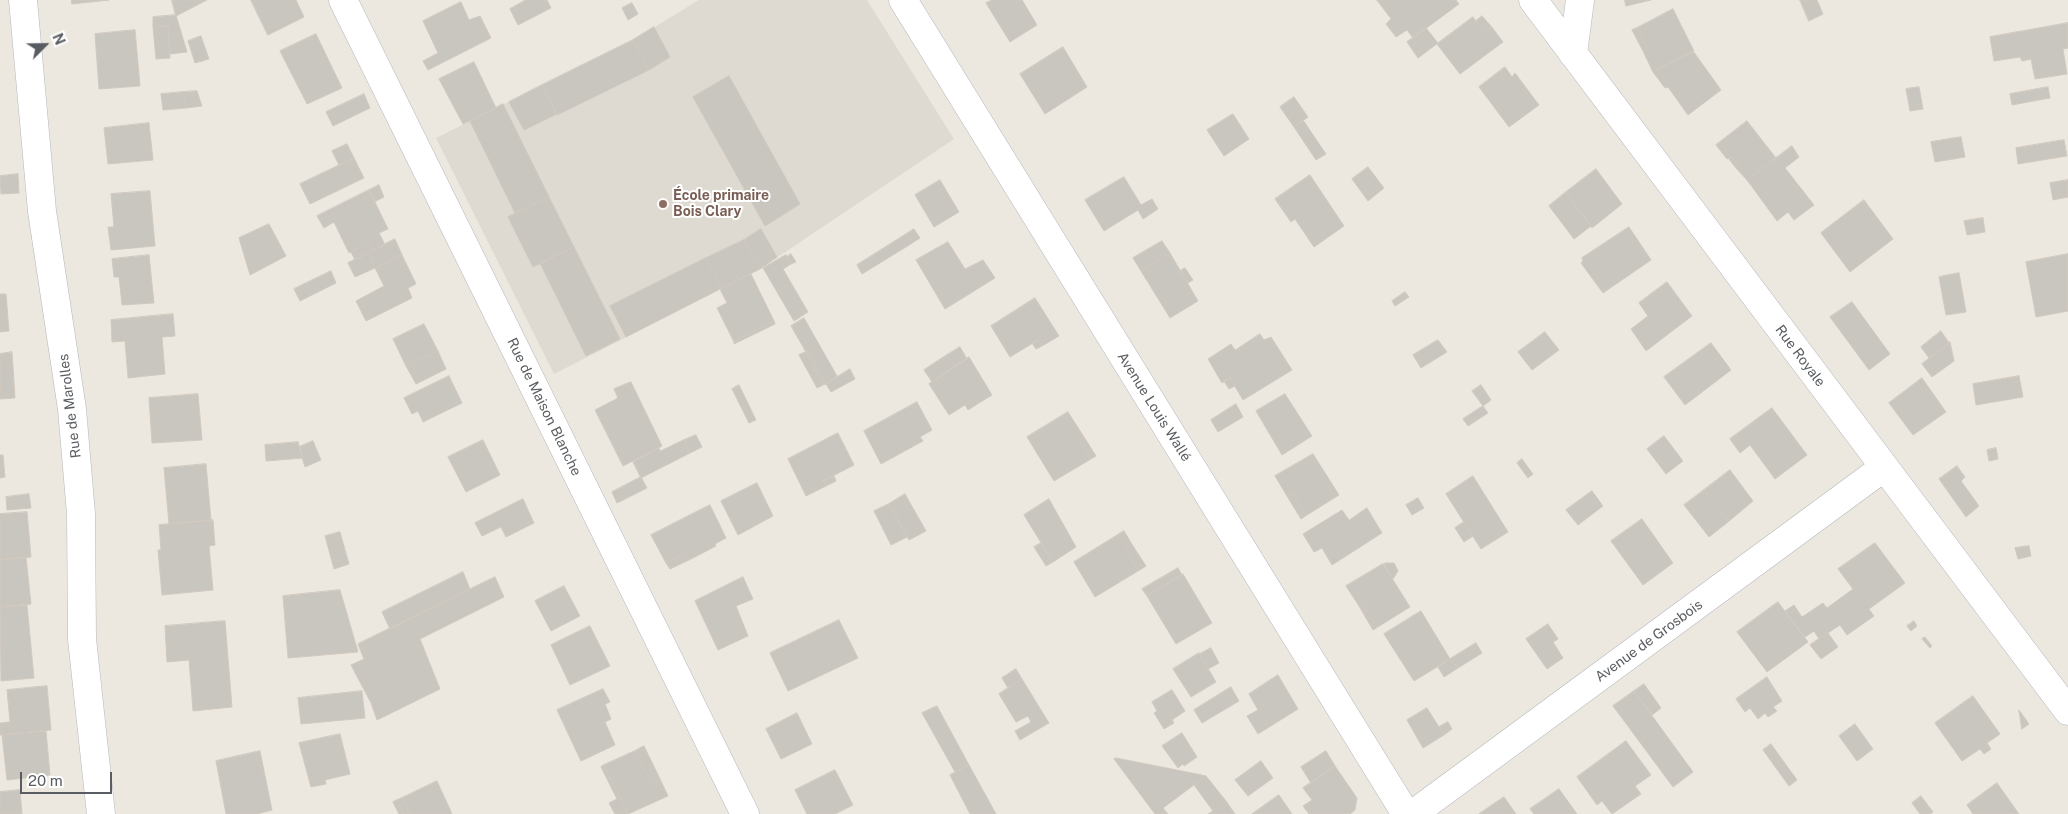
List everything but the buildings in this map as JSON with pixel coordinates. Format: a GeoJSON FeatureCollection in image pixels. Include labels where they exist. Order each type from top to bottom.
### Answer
{"type":"FeatureCollection","features":[{"type":"Feature","properties":{"kind":"street","name":"Rue de Marolles"},"geometry":{"type":"LineString","coordinates":[[23,0],[42,211],[72,409],[81,514],[82,639],[101,814]]}},
{"type":"Feature","properties":{"kind":"street","name":"Rue de Maison Blanche"},"geometry":{"type":"LineString","coordinates":[[342,0],[744,814]]}},
{"type":"Feature","properties":{"kind":"street","name":"Avenue Louis Wallé"},"geometry":{"type":"LineString","coordinates":[[903,0],[1406,814]]}},
{"type":"Feature","properties":{"kind":"street","name":"Rue Royale"},"geometry":{"type":"LineString","coordinates":[[1533,0],[1883,468],[2068,711]]}},
{"type":"Feature","properties":{"kind":"street"},"geometry":{"type":"LineString","coordinates":[[1573,54],[1580,0]]}},
{"type":"Feature","properties":{"kind":"street","name":"Avenue de Grosbois"},"geometry":{"type":"LineString","coordinates":[[1413,814],[1883,468]]}},
{"type":"Feature","properties":{"kind":"shaded area","name":"École primaire Bois Clary"},"geometry":{"type":"Polygon","coordinates":[[[699,0],[867,0],[954,139],[760,269],[554,374],[436,138],[633,40],[699,0]]]}},
{"type":"Feature","properties":{"kind":"place","name":"École primaire Bois Clary"},"geometry":{"type":"Point","coordinates":[663,204]}}]}
